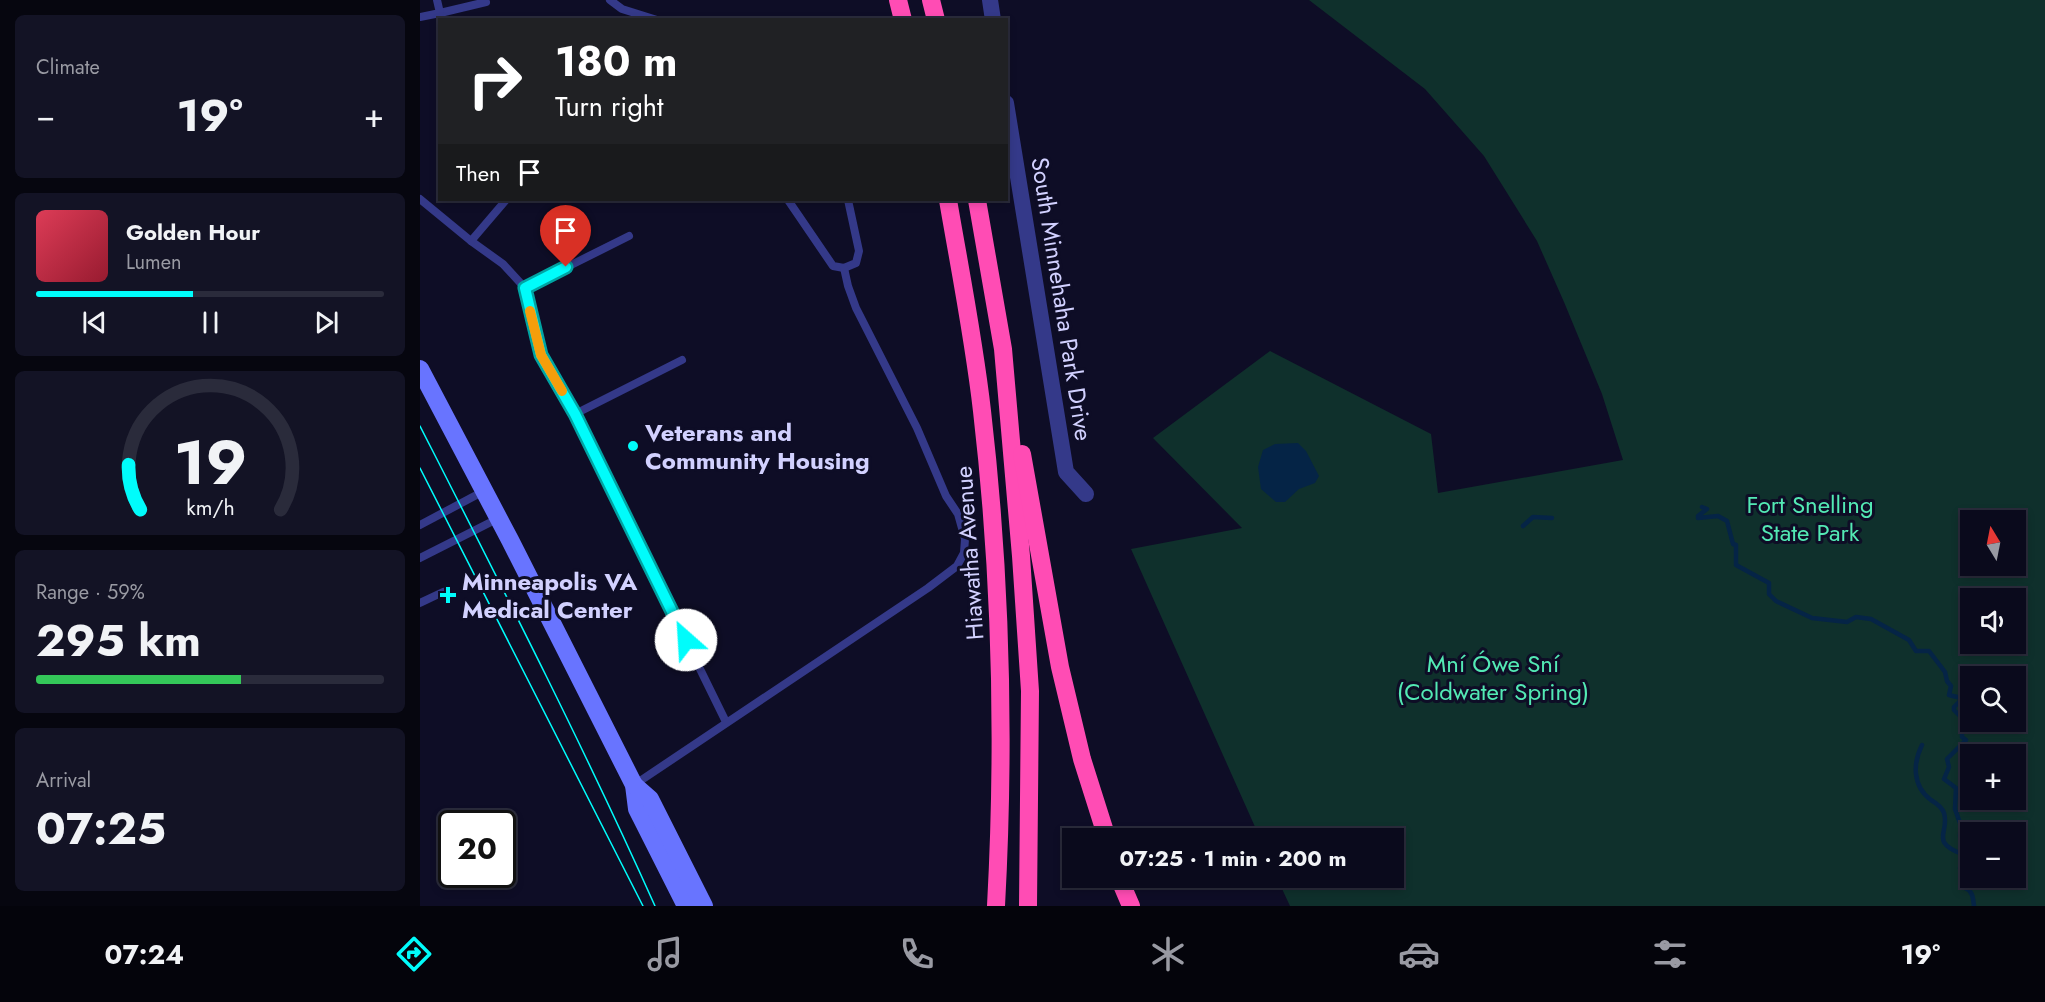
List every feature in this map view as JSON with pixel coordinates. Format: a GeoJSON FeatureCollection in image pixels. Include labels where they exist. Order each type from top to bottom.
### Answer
{"type":"FeatureCollection","features":[{"type":"Feature","properties":{"kind":"highway"},"geometry":{"type":"LineString","coordinates":[[898,0],[902,18]]}},
{"type":"Feature","properties":{"kind":"highway"},"geometry":{"type":"LineString","coordinates":[[931,0],[936,18]]}},
{"type":"Feature","properties":{"kind":"highway","name":"Hiawatha Avenue"},"geometry":{"type":"LineString","coordinates":[[948,201],[982,411],[999,615],[1000,820],[996,906]]}},
{"type":"Feature","properties":{"kind":"highway","name":"Hiawatha Avenue"},"geometry":{"type":"LineString","coordinates":[[977,201],[1003,349],[1021,555],[1030,691],[1028,906]]}},
{"type":"Feature","properties":{"kind":"highway"},"geometry":{"type":"LineString","coordinates":[[1003,349],[1060,667],[1082,759],[1104,828]]}},
{"type":"Feature","properties":{"kind":"highway"},"geometry":{"type":"LineString","coordinates":[[1123,888],[1131,906]]}},
{"type":"Feature","properties":{"kind":"street"},"geometry":{"type":"LineString","coordinates":[[990,0],[993,18]]}},
{"type":"Feature","properties":{"kind":"street","name":"South Minnehaha Park Drive"},"geometry":{"type":"LineString","coordinates":[[1008,115],[1066,472],[1086,494]]}},
{"type":"Feature","properties":{"kind":"street"},"geometry":{"type":"LineString","coordinates":[[420,369],[499,518],[634,785],[637,809],[686,906]]}},
{"type":"Feature","properties":{"kind":"street"},"geometry":{"type":"LineString","coordinates":[[634,785],[650,799],[704,906]]}},
{"type":"Feature","properties":{"kind":"lane"},"geometry":{"type":"LineString","coordinates":[[437,0],[440,13]]}},
{"type":"Feature","properties":{"kind":"lane"},"geometry":{"type":"LineString","coordinates":[[420,17],[486,0]]}},
{"type":"Feature","properties":{"kind":"lane"},"geometry":{"type":"LineString","coordinates":[[610,0],[622,9],[651,18]]}},
{"type":"Feature","properties":{"kind":"lane"},"geometry":{"type":"LineString","coordinates":[[420,199],[471,242],[503,264],[525,288],[541,355],[575,414],[726,722]]}},
{"type":"Feature","properties":{"kind":"lane"},"geometry":{"type":"LineString","coordinates":[[471,242],[505,201]]}},
{"type":"Feature","properties":{"kind":"lane"},"geometry":{"type":"LineString","coordinates":[[789,201],[833,266],[844,268],[856,263],[859,251],[848,201]]}},
{"type":"Feature","properties":{"kind":"lane"},"geometry":{"type":"LineString","coordinates":[[525,288],[629,236]]}},
{"type":"Feature","properties":{"kind":"lane"},"geometry":{"type":"LineString","coordinates":[[634,785],[928,588],[957,566],[964,553],[965,539],[958,514],[946,496],[917,428],[856,308],[844,268]]}},
{"type":"Feature","properties":{"kind":"lane"},"geometry":{"type":"LineString","coordinates":[[575,414],[682,360]]}},
{"type":"Feature","properties":{"kind":"lane"},"geometry":{"type":"LineString","coordinates":[[420,525],[485,491]]}},
{"type":"Feature","properties":{"kind":"lane"},"geometry":{"type":"LineString","coordinates":[[420,558],[499,518]]}},
{"type":"Feature","properties":{"kind":"lane"},"geometry":{"type":"LineString","coordinates":[[420,603],[443,592]]}},
{"type":"Feature","properties":{"kind":"green space"},"geometry":{"type":"Polygon","coordinates":[[[1309,0],[2045,0],[2045,906],[1290,906],[1282,888],[1404,888],[1404,828],[1256,828],[1131,549],[1242,528],[1153,438],[1270,351],[1431,434],[1438,493],[1623,460],[1602,394],[1537,241],[1484,156],[1425,89],[1309,0]]]}},
{"type":"Feature","properties":{"kind":"water"},"geometry":{"type":"Polygon","coordinates":[[[1298,443],[1306,451],[1319,476],[1315,483],[1299,489],[1285,502],[1276,502],[1261,489],[1258,467],[1263,450],[1275,444],[1298,443]]]}},
{"type":"Feature","properties":{"kind":"waterway"},"geometry":{"type":"LineString","coordinates":[[1702,507],[1707,509],[1698,518],[1718,516],[1727,521],[1733,544],[1736,545],[1736,565],[1769,583],[1769,594],[1776,601],[1812,618],[1847,622],[1856,617],[1871,619],[1909,640],[1916,651],[1929,651],[1945,672],[1951,686],[1949,695],[1961,698],[1954,710],[1962,718],[1962,737],[1966,740],[1947,759],[1949,767],[1944,779],[1956,788],[1955,809],[1961,826],[1963,865],[1960,868],[1961,872],[1967,875],[1965,888],[1971,893],[1974,906]]}},
{"type":"Feature","properties":{"kind":"waterway"},"geometry":{"type":"LineString","coordinates":[[1523,526],[1533,517],[1552,518]]}},
{"type":"Feature","properties":{"kind":"waterway"},"geometry":{"type":"LineString","coordinates":[[1922,745],[1917,759],[1917,781],[1925,794],[1943,811],[1945,820],[1943,841],[1960,853]]}},
{"type":"Feature","properties":{"kind":"tram line"},"geometry":{"type":"LineString","coordinates":[[420,426],[570,724],[655,906]]}},
{"type":"Feature","properties":{"kind":"tram line"},"geometry":{"type":"LineString","coordinates":[[420,468],[643,906]]}},
{"type":"Feature","properties":{"kind":"slow traffic"},"geometry":{"type":"LineString","coordinates":[[530,311],[541,355],[562,391]]}},
{"type":"Feature","properties":{"kind":"place","name":"Veterans and Community Housing"},"geometry":{"type":"Point","coordinates":[633,446]}},
{"type":"Feature","properties":{"kind":"place","name":"Minneapolis VA Medical Center"},"geometry":{"type":"Point","coordinates":[448,595]}},
{"type":"Feature","properties":{"kind":"route"},"geometry":{"type":"LineString","coordinates":[[566,267],[525,288],[541,355],[575,414],[686,640]]}},
{"type":"Feature","properties":{"kind":"park label","name":"Fort Snelling State Park"},"geometry":{"type":"Point","coordinates":[1810,518]}},
{"type":"Feature","properties":{"kind":"park label","name":"Mní Ówe Sní (Coldwater Spring)"},"geometry":{"type":"Point","coordinates":[1493,677]}}]}
